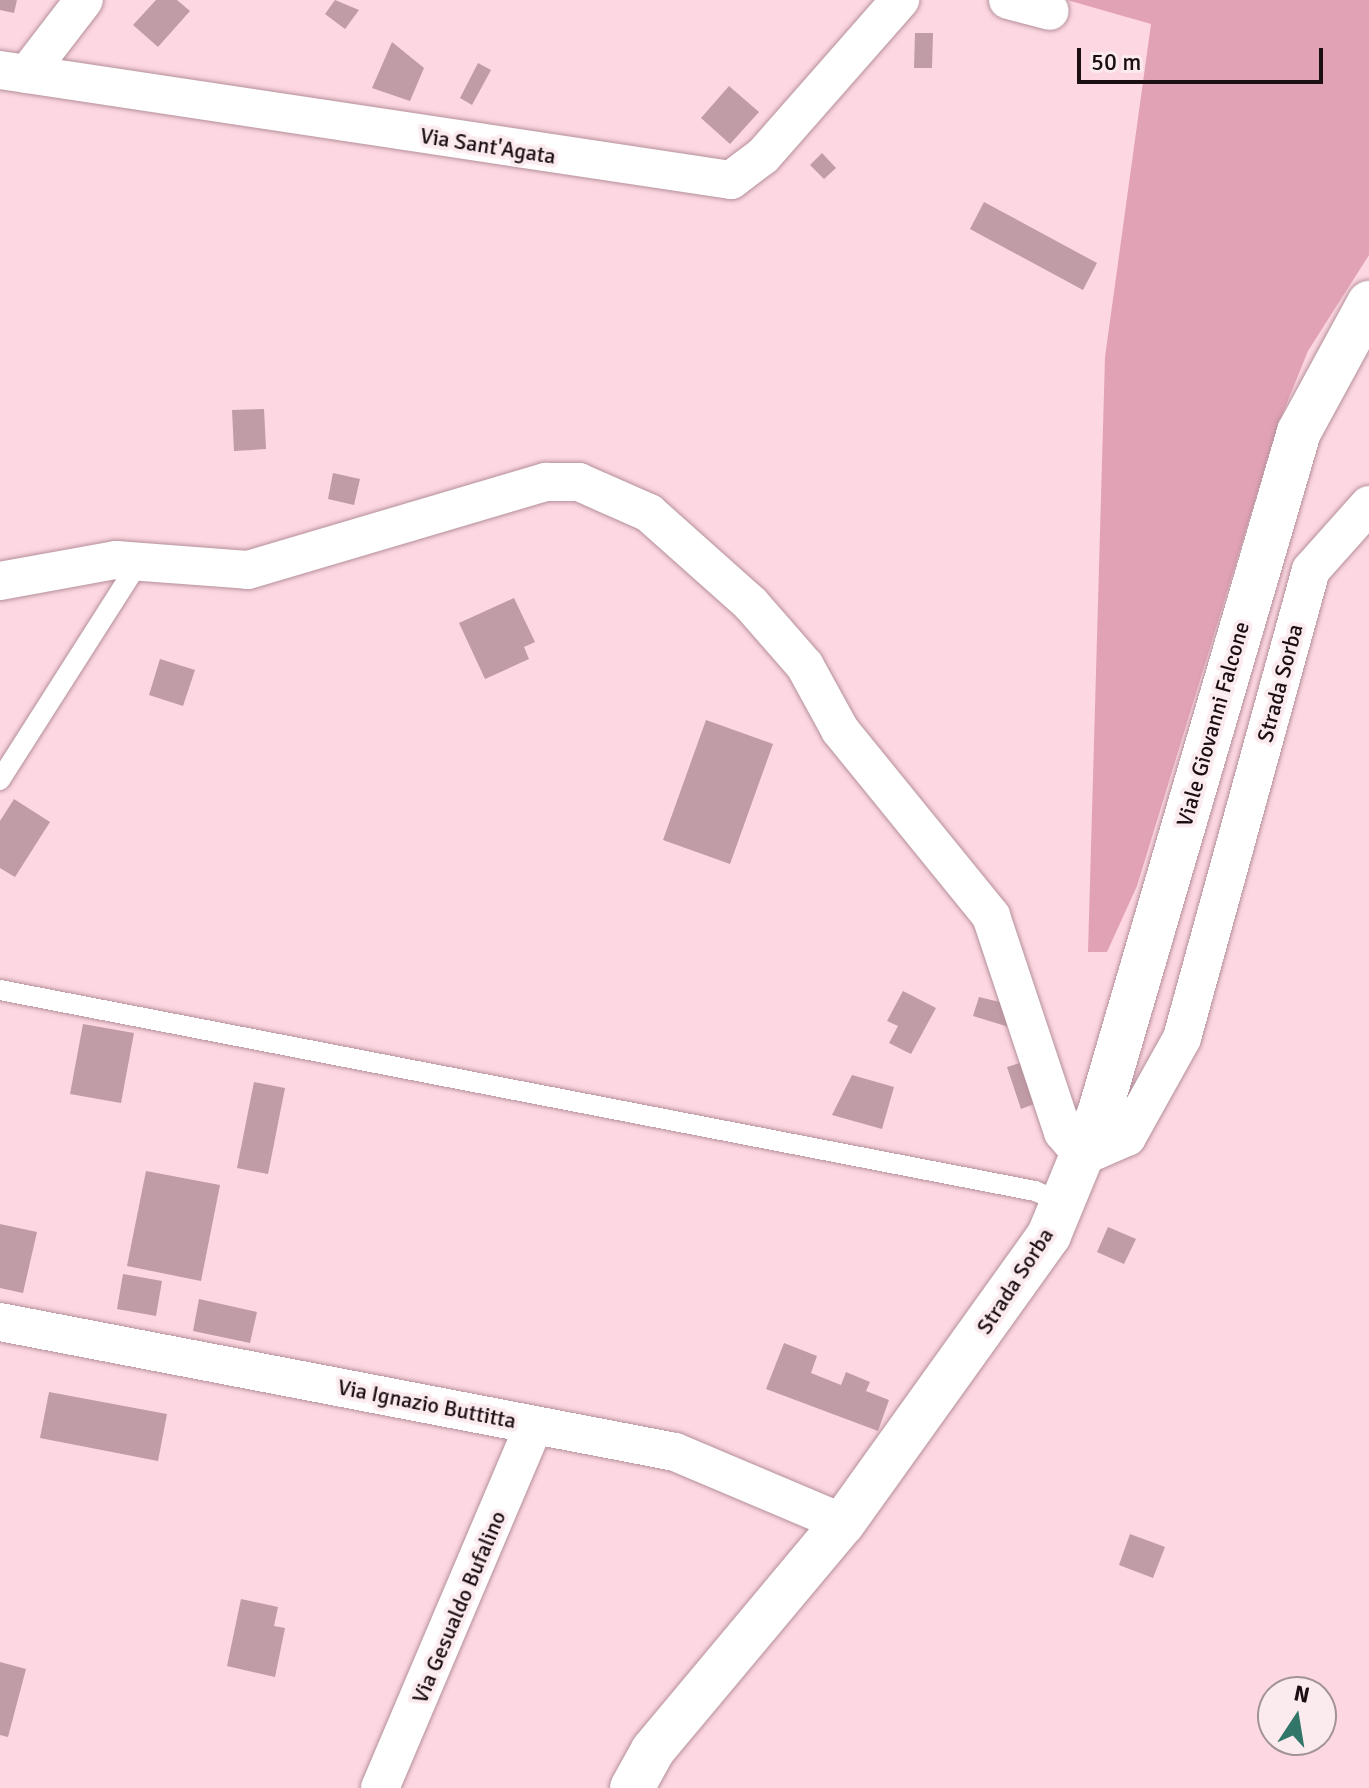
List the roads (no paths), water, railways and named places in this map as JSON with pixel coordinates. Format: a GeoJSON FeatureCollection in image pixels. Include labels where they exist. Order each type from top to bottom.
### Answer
{"type":"FeatureCollection","features":[{"type":"Feature","properties":{"kind":"street"},"geometry":{"type":"LineString","coordinates":[[13,72],[84,0]]}},
{"type":"Feature","properties":{"kind":"street","name":"Via Sant'Agata"},"geometry":{"type":"LineString","coordinates":[[13,72],[731,180],[763,156],[900,0]]}},
{"type":"Feature","properties":{"kind":"street"},"geometry":{"type":"LineString","coordinates":[[1008,0],[1050,11]]}},
{"type":"Feature","properties":{"kind":"street","name":"Viale Giovanni Falcone"},"geometry":{"type":"LineString","coordinates":[[1083,1156],[1299,432],[1369,303]]}},
{"type":"Feature","properties":{"kind":"street"},"geometry":{"type":"LineString","coordinates":[[0,581],[64,565],[140,560],[248,570],[546,482],[579,482],[649,513],[751,604],[805,666],[840,730],[991,916],[1063,1132],[1083,1156]]}},
{"type":"Feature","properties":{"kind":"street","name":"Strada Sorba"},"geometry":{"type":"LineString","coordinates":[[632,1788],[653,1750],[843,1523],[1049,1235],[1083,1156],[1127,1137],[1182,1038],[1311,570],[1369,505]]}},
{"type":"Feature","properties":{"kind":"street","name":"Via Ignazio Buttitta"},"geometry":{"type":"LineString","coordinates":[[0,1322],[675,1452],[843,1523]]}},
{"type":"Feature","properties":{"kind":"street","name":"Via Gesualdo Bufalino"},"geometry":{"type":"LineString","coordinates":[[380,1788],[534,1425]]}},
{"type":"Feature","properties":{"kind":"lane"},"geometry":{"type":"LineString","coordinates":[[0,780],[140,560]]}},
{"type":"Feature","properties":{"kind":"lane"},"geometry":{"type":"LineString","coordinates":[[0,990],[1019,1188],[1063,1203]]}}]}
